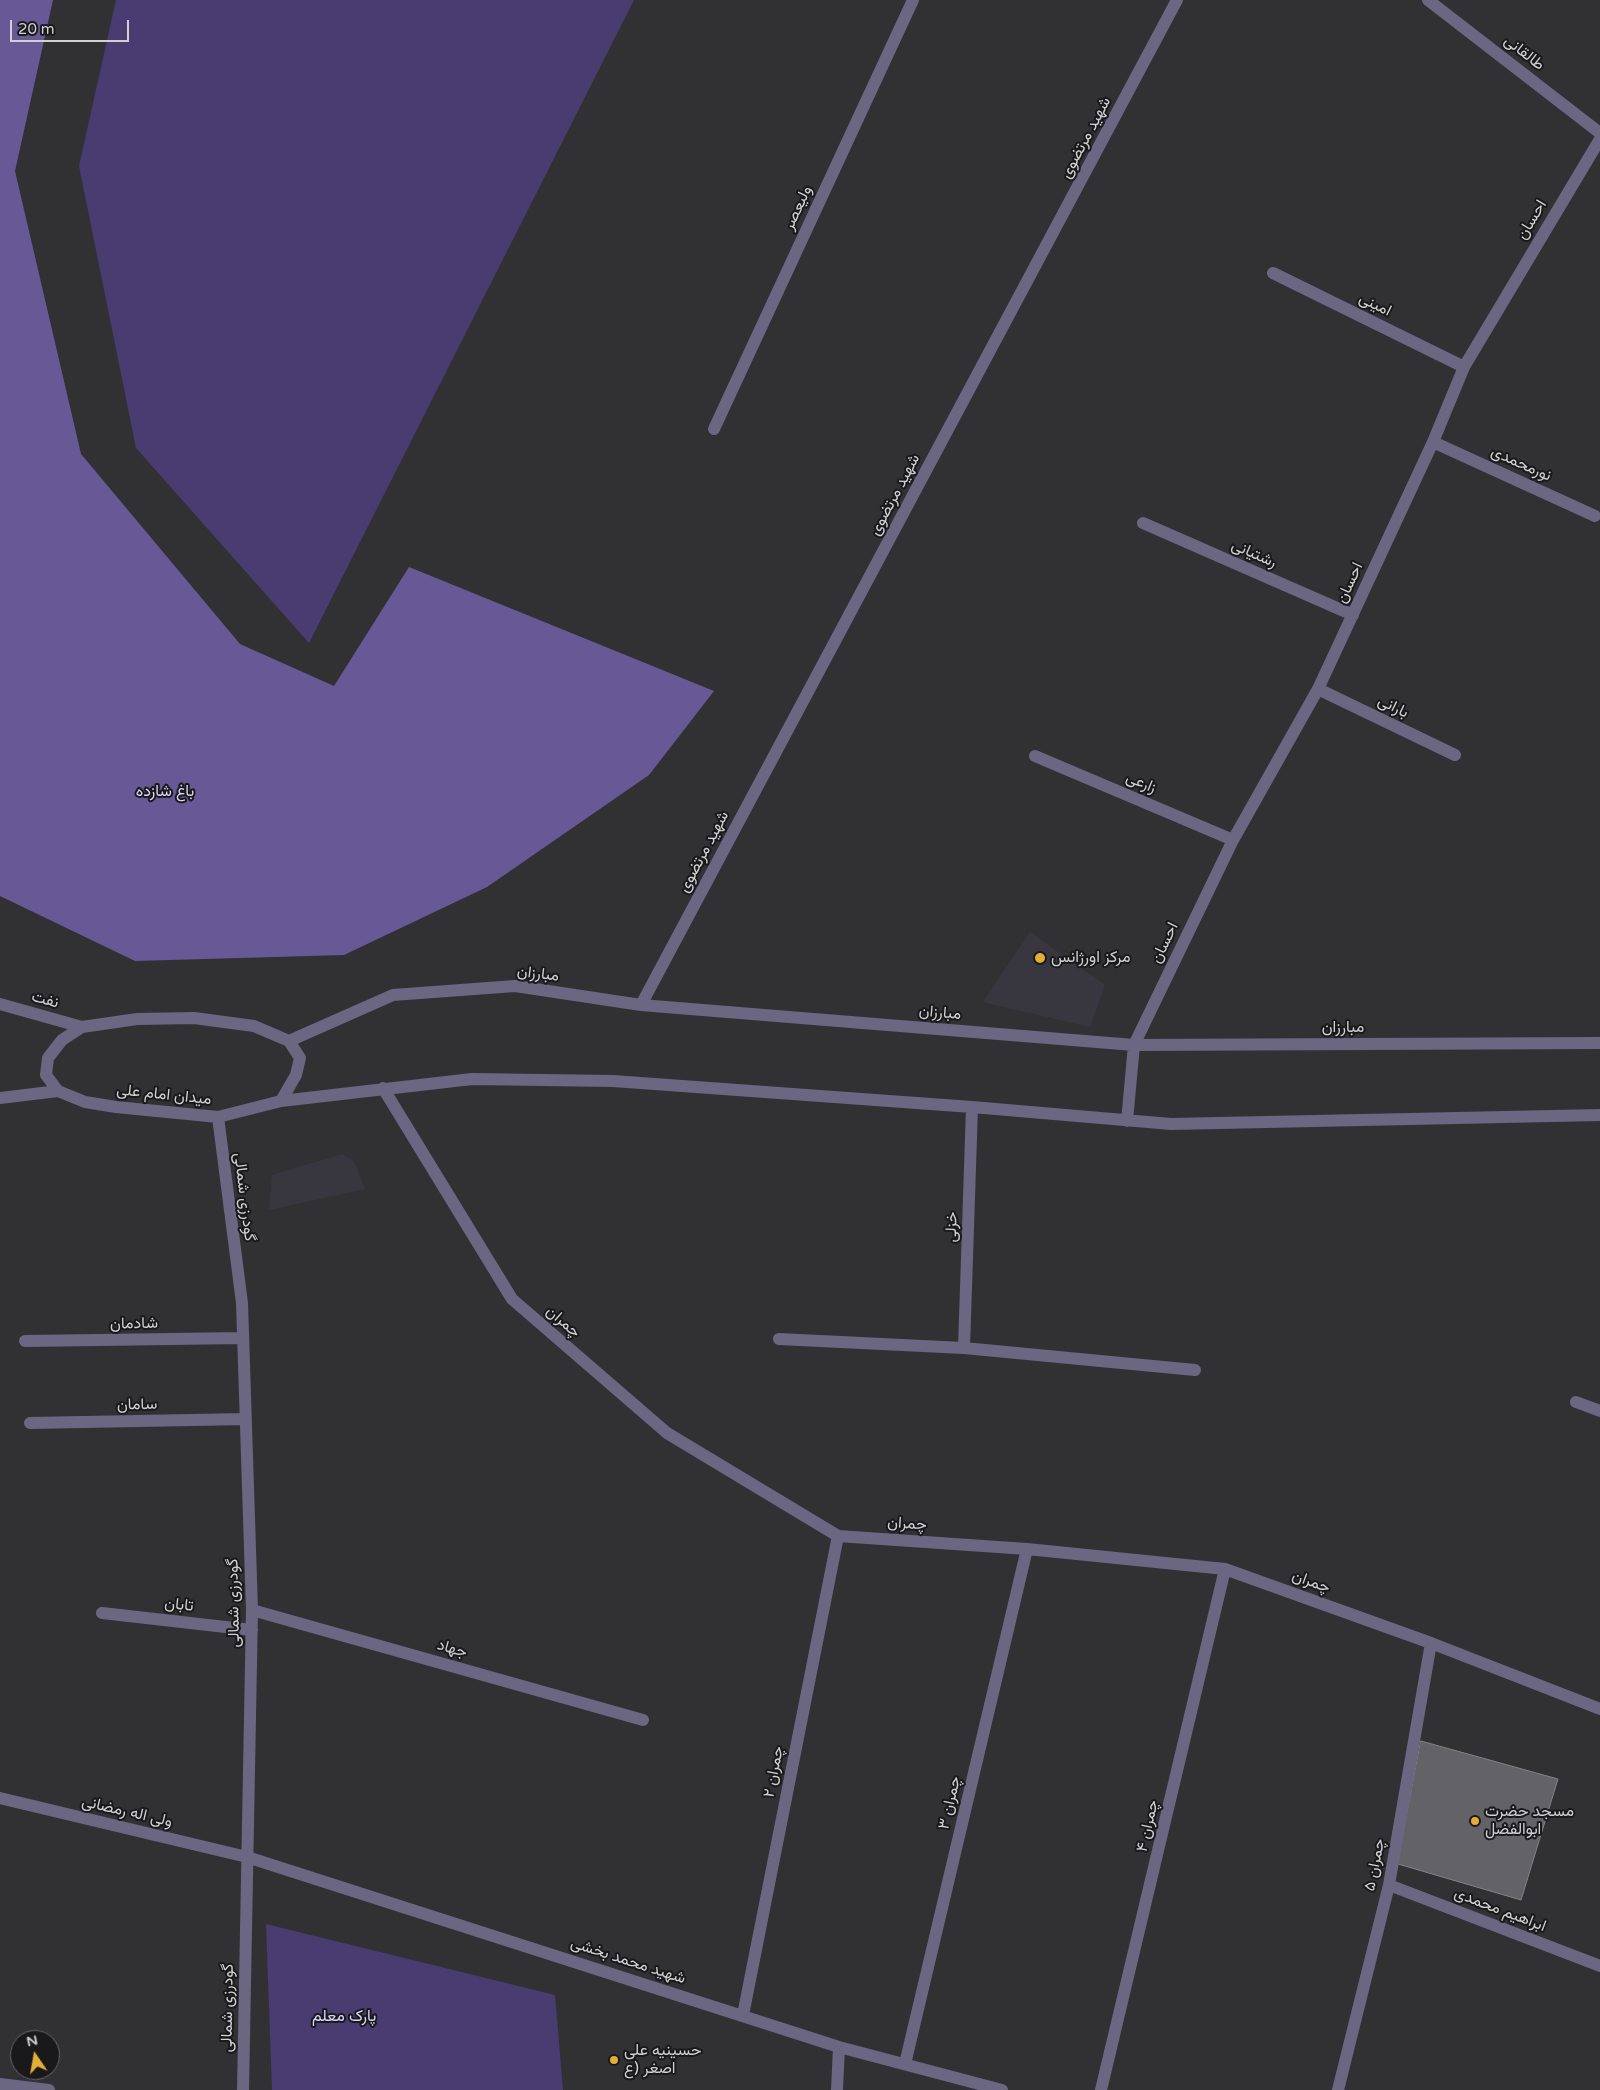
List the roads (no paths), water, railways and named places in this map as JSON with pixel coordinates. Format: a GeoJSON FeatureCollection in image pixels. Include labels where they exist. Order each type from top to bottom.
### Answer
{"type":"FeatureCollection","features":[{"type":"Feature","properties":{"kind":"street","name":"ولیعصر"},"geometry":{"type":"LineString","coordinates":[[714,429],[913,0]]}},
{"type":"Feature","properties":{"kind":"street","name":"شهید مرتضوی"},"geometry":{"type":"LineString","coordinates":[[641,1005],[1177,0]]}},
{"type":"Feature","properties":{"kind":"street","name":"طالقانی"},"geometry":{"type":"LineString","coordinates":[[1428,0],[1600,132]]}},
{"type":"Feature","properties":{"kind":"street","name":"احسان"},"geometry":{"type":"LineString","coordinates":[[1134,1045],[1233,840],[1318,689],[1433,442],[1464,367],[1600,139]]}},
{"type":"Feature","properties":{"kind":"street","name":"امینی"},"geometry":{"type":"LineString","coordinates":[[1273,273],[1464,367]]}},
{"type":"Feature","properties":{"kind":"street","name":"نورمحمدی"},"geometry":{"type":"LineString","coordinates":[[1433,442],[1595,516]]}},
{"type":"Feature","properties":{"kind":"street","name":"رشتیانی"},"geometry":{"type":"LineString","coordinates":[[1143,524],[1353,615]]}},
{"type":"Feature","properties":{"kind":"street","name":"بارانی"},"geometry":{"type":"LineString","coordinates":[[1318,689],[1455,755]]}},
{"type":"Feature","properties":{"kind":"street","name":"زارعی"},"geometry":{"type":"LineString","coordinates":[[1036,756],[1233,840]]}},
{"type":"Feature","properties":{"kind":"street","name":"مبارزان"},"geometry":{"type":"LineString","coordinates":[[289,1041],[393,995],[515,986],[641,1005],[1134,1045],[1600,1043]]}},
{"type":"Feature","properties":{"kind":"street","name":"نفت"},"geometry":{"type":"LineString","coordinates":[[0,1004],[82,1027]]}},
{"type":"Feature","properties":{"kind":"street"},"geometry":{"type":"LineString","coordinates":[[0,1098],[58,1091],[46,1075],[48,1058],[62,1040],[82,1027],[137,1019],[194,1018],[254,1026],[289,1041],[300,1058],[296,1075],[282,1101]]}},
{"type":"Feature","properties":{"kind":"street"},"geometry":{"type":"LineString","coordinates":[[1127,1120],[1134,1045]]}},
{"type":"Feature","properties":{"kind":"street"},"geometry":{"type":"LineString","coordinates":[[282,1101],[472,1079],[613,1080],[1171,1124],[1600,1115]]}},
{"type":"Feature","properties":{"kind":"street","name":"چمران"},"geometry":{"type":"LineString","coordinates":[[383,1088],[512,1299],[667,1433],[838,1536],[1027,1549],[1225,1569],[1431,1643],[1600,1709]]}},
{"type":"Feature","properties":{"kind":"street","name":"میدان امام علی"},"geometry":{"type":"LineString","coordinates":[[58,1091],[85,1102],[218,1117],[282,1101]]}},
{"type":"Feature","properties":{"kind":"street","name":"خزلی"},"geometry":{"type":"LineString","coordinates":[[964,1348],[972,1107]]}},
{"type":"Feature","properties":{"kind":"street","name":"گودرزی شمالی"},"geometry":{"type":"LineString","coordinates":[[218,1117],[242,1303],[252,1610],[243,2090]]}},
{"type":"Feature","properties":{"kind":"street","name":"شادمان"},"geometry":{"type":"LineString","coordinates":[[25,1342],[243,1338]]}},
{"type":"Feature","properties":{"kind":"street"},"geometry":{"type":"LineString","coordinates":[[779,1339],[964,1348],[1195,1370]]}},
{"type":"Feature","properties":{"kind":"street"},"geometry":{"type":"LineString","coordinates":[[1576,1402],[1600,1412]]}},
{"type":"Feature","properties":{"kind":"street","name":"سامان"},"geometry":{"type":"LineString","coordinates":[[30,1423],[246,1420]]}},
{"type":"Feature","properties":{"kind":"street","name":"چمران ۲"},"geometry":{"type":"LineString","coordinates":[[743,2015],[838,1536]]}},
{"type":"Feature","properties":{"kind":"street","name":"چمران ۳"},"geometry":{"type":"LineString","coordinates":[[905,2064],[1027,1549]]}},
{"type":"Feature","properties":{"kind":"street","name":"چمران ۴"},"geometry":{"type":"LineString","coordinates":[[1101,2090],[1225,1569]]}},
{"type":"Feature","properties":{"kind":"street","name":"جهاد"},"geometry":{"type":"LineString","coordinates":[[252,1610],[643,1720]]}},
{"type":"Feature","properties":{"kind":"street","name":"تابان"},"geometry":{"type":"LineString","coordinates":[[102,1613],[252,1630]]}},
{"type":"Feature","properties":{"kind":"street","name":"چمران ۵"},"geometry":{"type":"LineString","coordinates":[[1338,2090],[1389,1885],[1431,1643]]}},
{"type":"Feature","properties":{"kind":"street","name":"ولی اله رمضانی"},"geometry":{"type":"LineString","coordinates":[[0,1798],[247,1857]]}},
{"type":"Feature","properties":{"kind":"street","name":"شهید محمد بخشی"},"geometry":{"type":"LineString","coordinates":[[247,1857],[839,2047],[1002,2090]]}},
{"type":"Feature","properties":{"kind":"street","name":"ابراهیم محمدی"},"geometry":{"type":"LineString","coordinates":[[1389,1885],[1600,1966]]}},
{"type":"Feature","properties":{"kind":"street"},"geometry":{"type":"LineString","coordinates":[[837,2090],[839,2047]]}},
{"type":"Feature","properties":{"kind":"street"},"geometry":{"type":"LineString","coordinates":[[0,2084],[49,2090]]}},
{"type":"Feature","properties":{"kind":"place","name":"مرکز اورژانس"},"geometry":{"type":"Point","coordinates":[1040,958]}},
{"type":"Feature","properties":{"kind":"place","name":"مسجد حضرت ابوالفضل"},"geometry":{"type":"Point","coordinates":[1475,1821]}},
{"type":"Feature","properties":{"kind":"place","name":"حسینیه علی اصغر (ع"},"geometry":{"type":"Point","coordinates":[614,2060]}},
{"type":"Feature","properties":{"kind":"park label","name":"باغ شازده"},"geometry":{"type":"Point","coordinates":[165,792]}},
{"type":"Feature","properties":{"kind":"park label","name":"پارک معلم"},"geometry":{"type":"Point","coordinates":[344,2017]}}]}
